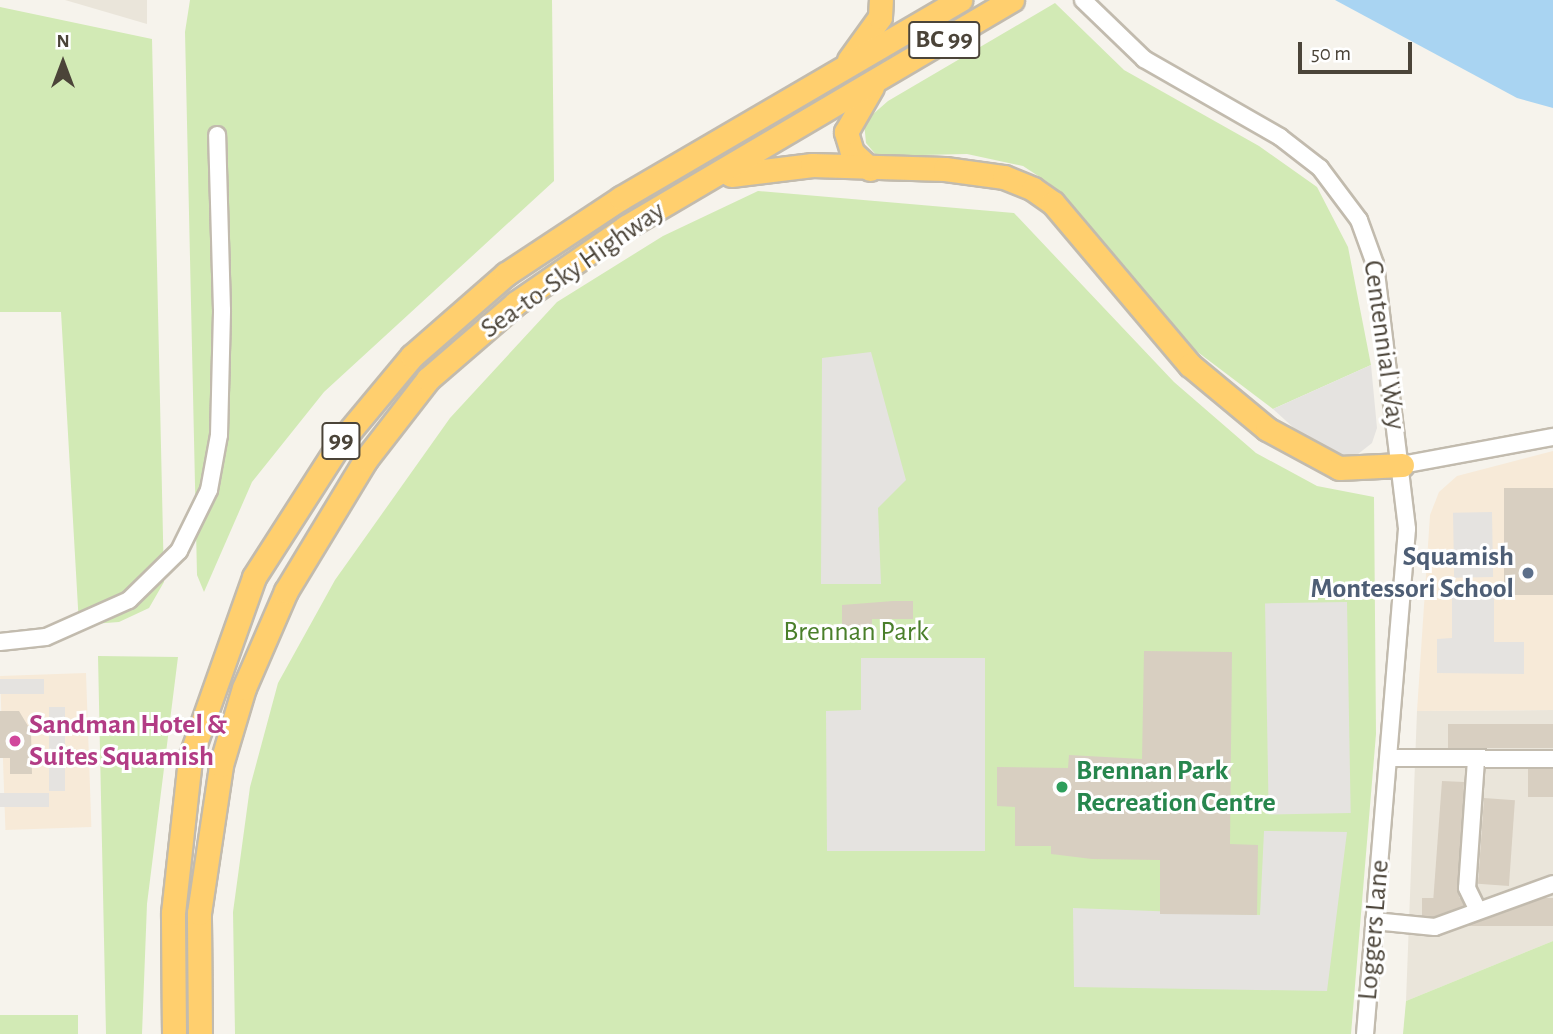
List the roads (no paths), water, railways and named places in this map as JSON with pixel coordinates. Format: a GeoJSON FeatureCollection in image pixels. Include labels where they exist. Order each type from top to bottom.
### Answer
{"type":"FeatureCollection","features":[{"type":"Feature","properties":{"kind":"highway"},"geometry":{"type":"LineString","coordinates":[[843,69],[880,17],[881,0]]}},
{"type":"Feature","properties":{"kind":"highway","name":"Sea-to-Sky Highway"},"geometry":{"type":"LineString","coordinates":[[174,1034],[173,913],[190,758],[254,577],[342,440],[412,356],[506,274],[621,198],[960,0]]}},
{"type":"Feature","properties":{"kind":"highway","name":"Sea-to-Sky Highway"},"geometry":{"type":"LineString","coordinates":[[200,1034],[199,913],[222,765],[244,688],[286,591],[366,459],[428,379],[516,303],[707,181],[1012,0]]}},
{"type":"Feature","properties":{"kind":"highway"},"geometry":{"type":"LineString","coordinates":[[870,169],[852,152],[846,132],[877,79]]}},
{"type":"Feature","properties":{"kind":"highway"},"geometry":{"type":"LineString","coordinates":[[707,181],[761,167],[870,169],[979,172],[1033,189],[1053,203],[1190,365],[1267,429],[1339,468],[1402,465]]}},
{"type":"Feature","properties":{"kind":"street","name":"Centennial Way"},"geometry":{"type":"LineString","coordinates":[[1083,0],[1163,72],[1303,154],[1347,200],[1368,240],[1381,289],[1402,465],[1553,437]]}},
{"type":"Feature","properties":{"kind":"street"},"geometry":{"type":"LineString","coordinates":[[0,642],[46,636],[129,600],[179,551],[209,490],[219,435],[222,324],[217,135]]}},
{"type":"Feature","properties":{"kind":"street","name":"Loggers Lane"},"geometry":{"type":"LineString","coordinates":[[1365,1034],[1407,529],[1402,465]]}},
{"type":"Feature","properties":{"kind":"street"},"geometry":{"type":"LineString","coordinates":[[1388,758],[1553,759]]}},
{"type":"Feature","properties":{"kind":"street"},"geometry":{"type":"LineString","coordinates":[[1476,760],[1467,888],[1478,911]]}},
{"type":"Feature","properties":{"kind":"street"},"geometry":{"type":"LineString","coordinates":[[1374,921],[1435,927],[1553,884]]}},
{"type":"Feature","properties":{"kind":"water"},"geometry":{"type":"Polygon","coordinates":[[[1335,0],[1553,0],[1553,108],[1517,98],[1335,0]]]}},
{"type":"Feature","properties":{"kind":"place","name":"Squamish Montessori School"},"geometry":{"type":"Point","coordinates":[1528,573]}},
{"type":"Feature","properties":{"kind":"place","name":"Sandman Hotel & Suites Squamish"},"geometry":{"type":"Point","coordinates":[15,741]}},
{"type":"Feature","properties":{"kind":"place","name":"Brennan Park Recreation Centre"},"geometry":{"type":"Point","coordinates":[1062,787]}},
{"type":"Feature","properties":{"kind":"park label","name":"Brennan Park"},"geometry":{"type":"Point","coordinates":[856,632]}}]}
